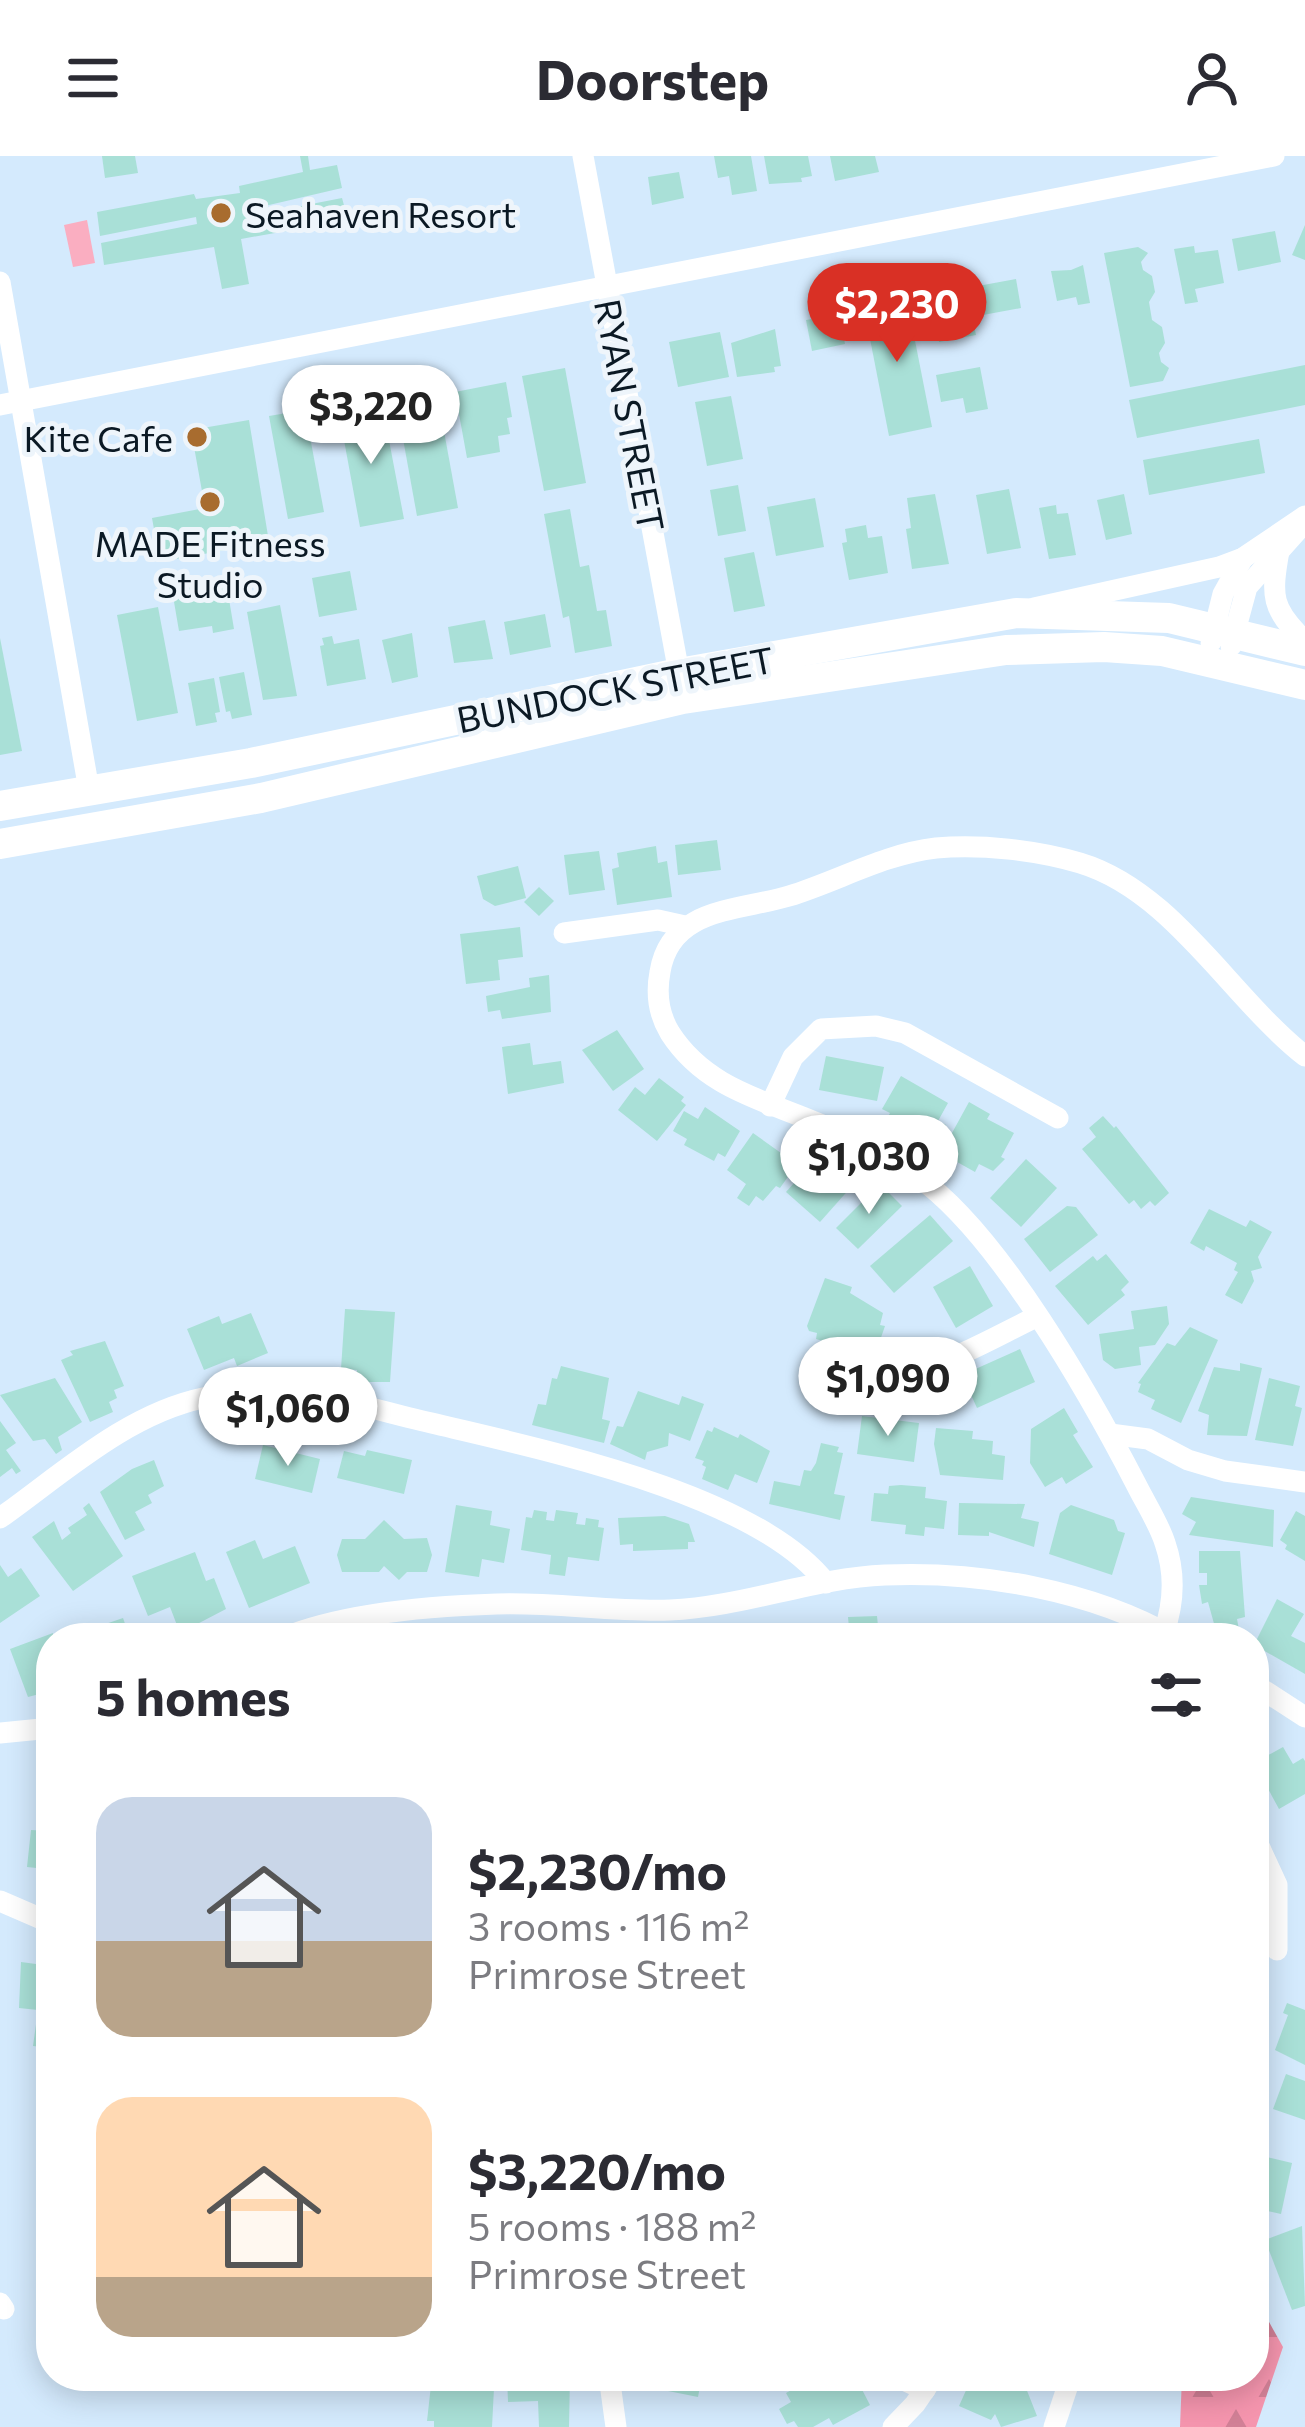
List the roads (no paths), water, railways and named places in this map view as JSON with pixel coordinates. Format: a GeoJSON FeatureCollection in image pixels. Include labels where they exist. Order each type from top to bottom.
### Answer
{"type":"FeatureCollection","features":[{"type":"Feature","properties":{"kind":"main road","name":"BUNDOCK STREET"},"geometry":{"type":"LineString","coordinates":[[0,806],[251,763],[680,673],[1016,613],[1132,615],[1223,628],[1305,651]]}},
{"type":"Feature","properties":{"kind":"main road","name":"BUNDOCK STREET"},"geometry":{"type":"LineString","coordinates":[[0,844],[261,798],[683,699],[1006,650],[1104,647],[1218,662],[1305,686]]}},
{"type":"Feature","properties":{"kind":"street","name":"RYAN STREET"},"geometry":{"type":"LineString","coordinates":[[583,156],[680,673]]}},
{"type":"Feature","properties":{"kind":"street"},"geometry":{"type":"LineString","coordinates":[[10,403],[1274,156]]}},
{"type":"Feature","properties":{"kind":"street"},"geometry":{"type":"LineString","coordinates":[[0,282],[10,403],[89,790]]}},
{"type":"Feature","properties":{"kind":"street"},"geometry":{"type":"LineString","coordinates":[[1223,628],[1247,587],[1305,519]]}},
{"type":"Feature","properties":{"kind":"street"},"geometry":{"type":"LineString","coordinates":[[1016,613],[1077,595],[1219,567],[1244,558],[1305,519]]}},
{"type":"Feature","properties":{"kind":"street"},"geometry":{"type":"LineString","coordinates":[[1279,551],[1273,580],[1276,605],[1288,626],[1305,641]]}},
{"type":"Feature","properties":{"kind":"street"},"geometry":{"type":"LineString","coordinates":[[1218,662],[1230,577],[1244,558]]}},
{"type":"Feature","properties":{"kind":"street"},"geometry":{"type":"LineString","coordinates":[[1171,1623],[1172,1576],[1165,1542],[1110,1434],[974,1228],[919,1178],[855,1140],[718,1084],[668,1030],[656,993],[662,958],[685,926],[716,910],[790,896],[896,857],[934,848],[1044,855],[1080,863],[1138,892],[1203,954],[1262,1021],[1305,1056]]}},
{"type":"Feature","properties":{"kind":"street"},"geometry":{"type":"LineString","coordinates":[[564,933],[658,920],[685,926]]}},
{"type":"Feature","properties":{"kind":"street"},"geometry":{"type":"LineString","coordinates":[[770,1106],[793,1057],[821,1029],[876,1026],[905,1033],[1058,1118]]}},
{"type":"Feature","properties":{"kind":"street"},"geometry":{"type":"LineString","coordinates":[[854,1380],[923,1371],[1036,1317]]}},
{"type":"Feature","properties":{"kind":"street"},"geometry":{"type":"LineString","coordinates":[[0,1518],[125,1430],[164,1410],[233,1393],[300,1393],[563,1454],[676,1490],[807,1558],[826,1583]]}},
{"type":"Feature","properties":{"kind":"street"},"geometry":{"type":"LineString","coordinates":[[1110,1434],[1148,1438],[1188,1460],[1225,1471],[1305,1482]]}},
{"type":"Feature","properties":{"kind":"street"},"geometry":{"type":"LineString","coordinates":[[338,1623],[416,1610],[499,1604],[710,1608],[884,1575],[1029,1587],[1101,1604],[1143,1623]]}},
{"type":"Feature","properties":{"kind":"street"},"geometry":{"type":"LineString","coordinates":[[1269,1694],[1305,1717]]}},
{"type":"Feature","properties":{"kind":"street"},"geometry":{"type":"LineString","coordinates":[[0,1733],[36,1729]]}},
{"type":"Feature","properties":{"kind":"street"},"geometry":{"type":"LineString","coordinates":[[1269,1868],[1277,1885],[1277,1950]]}},
{"type":"Feature","properties":{"kind":"street"},"geometry":{"type":"LineString","coordinates":[[0,1901],[36,1917]]}},
{"type":"Feature","properties":{"kind":"street"},"geometry":{"type":"LineString","coordinates":[[611,2391],[616,2427]]}},
{"type":"Feature","properties":{"kind":"street"},"geometry":{"type":"LineString","coordinates":[[893,2427],[922,2391]]}},
{"type":"Feature","properties":{"kind":"street"},"geometry":{"type":"LineString","coordinates":[[1054,2427],[1066,2391]]}},
{"type":"Feature","properties":{"kind":"place","name":"Seahaven Resort"},"geometry":{"type":"Point","coordinates":[221,213]}},
{"type":"Feature","properties":{"kind":"place","name":"Kite Cafe"},"geometry":{"type":"Point","coordinates":[197,437]}},
{"type":"Feature","properties":{"kind":"place","name":"MADE Fitness Studio"},"geometry":{"type":"Point","coordinates":[210,502]}}]}
